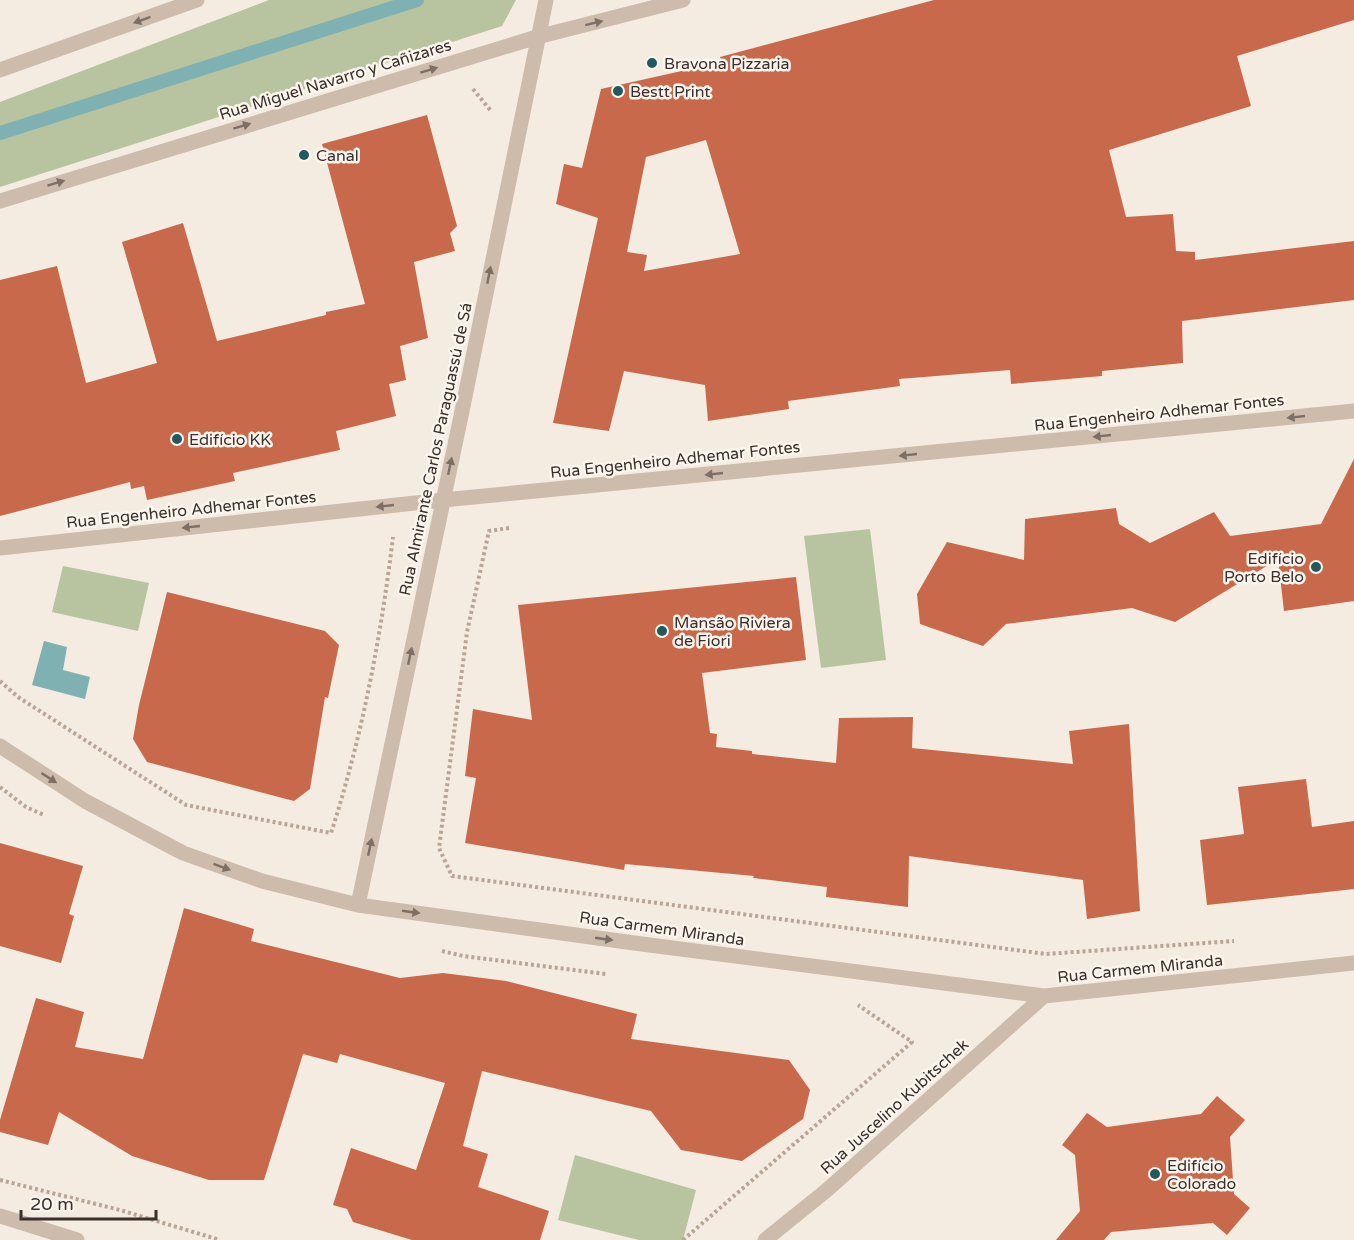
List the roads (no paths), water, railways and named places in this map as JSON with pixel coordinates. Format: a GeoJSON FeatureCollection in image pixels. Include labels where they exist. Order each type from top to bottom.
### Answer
{"type":"FeatureCollection","features":[{"type":"Feature","properties":{"kind":"street"},"geometry":{"type":"LineString","coordinates":[[0,70],[197,0]]}},
{"type":"Feature","properties":{"kind":"street","name":"Rua Almirante Carlos Paraguassú de Sá"},"geometry":{"type":"LineString","coordinates":[[358,905],[546,0]]}},
{"type":"Feature","properties":{"kind":"street","name":"Rua Miguel Navarro y Cañizares"},"geometry":{"type":"LineString","coordinates":[[0,201],[537,37],[683,0]]}},
{"type":"Feature","properties":{"kind":"street","name":"Rua Engenheiro Adhemar Fontes"},"geometry":{"type":"LineString","coordinates":[[0,548],[443,500],[1354,411]]}},
{"type":"Feature","properties":{"kind":"street","name":"Rua Carmem Miranda"},"geometry":{"type":"LineString","coordinates":[[0,746],[85,801],[183,853],[262,881],[358,905],[1044,996],[1354,963]]}},
{"type":"Feature","properties":{"kind":"street","name":"Rua Juscelino Kubitschek"},"geometry":{"type":"LineString","coordinates":[[765,1240],[827,1190],[1044,996]]}},
{"type":"Feature","properties":{"kind":"street"},"geometry":{"type":"LineString","coordinates":[[0,1216],[77,1240]]}},
{"type":"Feature","properties":{"kind":"water"},"geometry":{"type":"Polygon","coordinates":[[[44,641],[67,647],[63,670],[90,677],[85,699],[32,685],[44,641]]]}},
{"type":"Feature","properties":{"kind":"waterway"},"geometry":{"type":"LineString","coordinates":[[0,133],[417,0]]}},
{"type":"Feature","properties":{"kind":"place","name":"Bravona Pizzaria"},"geometry":{"type":"Point","coordinates":[652,63]}},
{"type":"Feature","properties":{"kind":"place","name":"Bestt Print"},"geometry":{"type":"Point","coordinates":[618,91]}},
{"type":"Feature","properties":{"kind":"place","name":"Canal"},"geometry":{"type":"Point","coordinates":[304,155]}},
{"type":"Feature","properties":{"kind":"place","name":"Edifício KK"},"geometry":{"type":"Point","coordinates":[177,439]}},
{"type":"Feature","properties":{"kind":"place","name":"Edifício Porto Belo"},"geometry":{"type":"Point","coordinates":[1316,567]}},
{"type":"Feature","properties":{"kind":"place","name":"Mansão Riviera de Fiori"},"geometry":{"type":"Point","coordinates":[662,631]}},
{"type":"Feature","properties":{"kind":"place","name":"Edifício Colorado"},"geometry":{"type":"Point","coordinates":[1155,1174]}}]}
